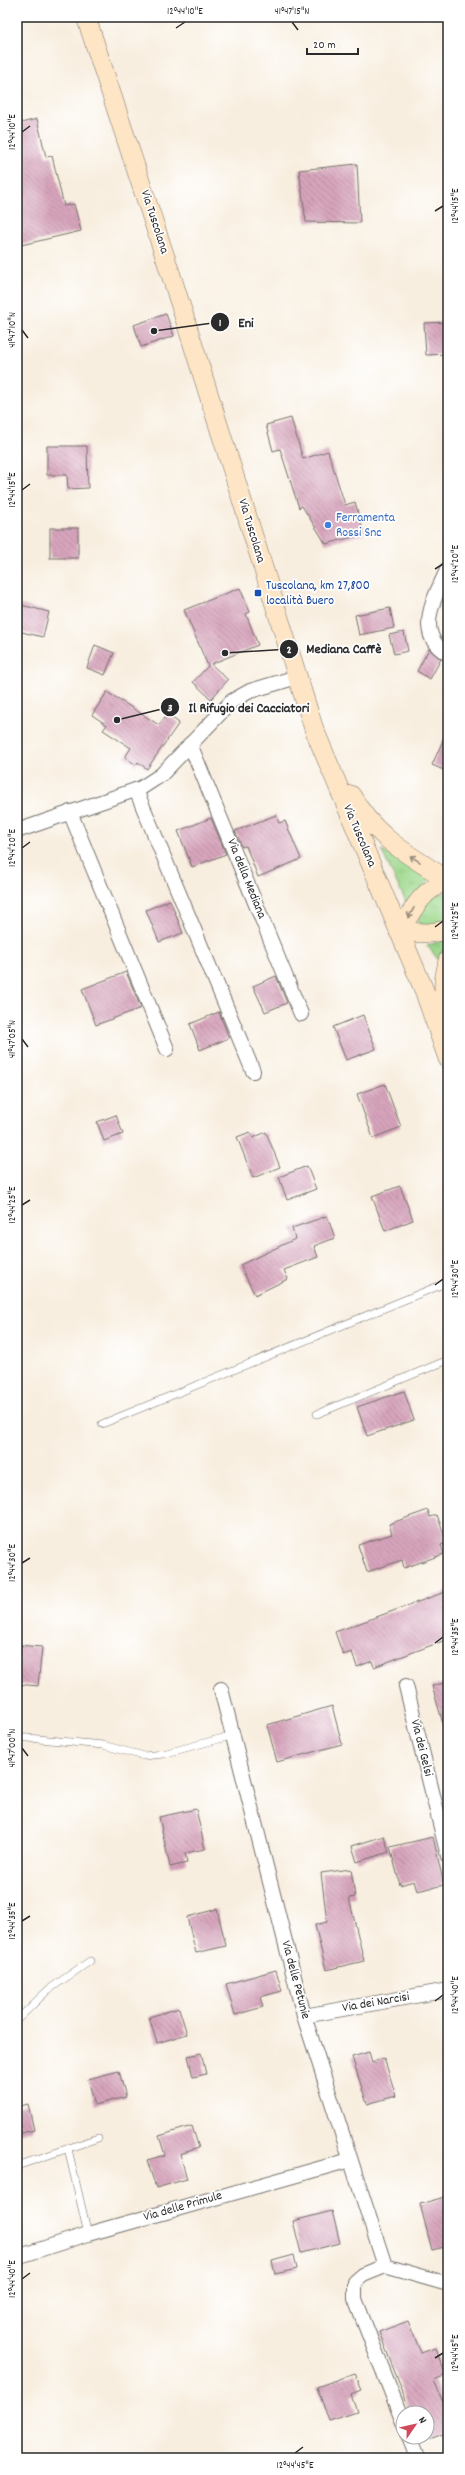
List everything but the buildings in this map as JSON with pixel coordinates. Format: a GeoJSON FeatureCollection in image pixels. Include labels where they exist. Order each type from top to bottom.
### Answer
{"type":"FeatureCollection","features":[{"type":"Feature","properties":{"kind":"main road","name":"Via Tuscolana"},"geometry":{"type":"LineString","coordinates":[[86,17],[172,278],[314,729],[424,990],[445,1051]]}},
{"type":"Feature","properties":{"kind":"main road"},"geometry":{"type":"LineString","coordinates":[[314,729],[357,807],[376,830],[393,845],[448,880]]}},
{"type":"Feature","properties":{"kind":"main road"},"geometry":{"type":"LineString","coordinates":[[399,932],[423,895],[436,885],[448,880]]}},
{"type":"Feature","properties":{"kind":"main road"},"geometry":{"type":"LineString","coordinates":[[399,932],[424,933],[448,930]]}},
{"type":"Feature","properties":{"kind":"main road"},"geometry":{"type":"LineString","coordinates":[[445,1051],[444,981],[448,960]]}},
{"type":"Feature","properties":{"kind":"street"},"geometry":{"type":"LineString","coordinates":[[448,568],[431,607],[428,624],[431,636],[437,646],[448,654]]}},
{"type":"Feature","properties":{"kind":"street"},"geometry":{"type":"LineString","coordinates":[[17,831],[136,790],[156,780],[225,707],[238,697],[256,689],[297,677]]}},
{"type":"Feature","properties":{"kind":"street","name":"Via della Mediana"},"geometry":{"type":"LineString","coordinates":[[190,744],[301,1014]]}},
{"type":"Feature","properties":{"kind":"street"},"geometry":{"type":"LineString","coordinates":[[136,790],[253,1071]]}},
{"type":"Feature","properties":{"kind":"street"},"geometry":{"type":"LineString","coordinates":[[70,812],[167,1049]]}},
{"type":"Feature","properties":{"kind":"street","name":"Via dei Gelsi"},"geometry":{"type":"LineString","coordinates":[[406,1686],[448,1856]]}},
{"type":"Feature","properties":{"kind":"street","name":"Via delle Petunie"},"geometry":{"type":"LineString","coordinates":[[221,1690],[234,1735],[304,2016],[385,2266]]}},
{"type":"Feature","properties":{"kind":"street","name":"Via dei Narcisi"},"geometry":{"type":"LineString","coordinates":[[304,2016],[448,1990]]}},
{"type":"Feature","properties":{"kind":"street","name":"Via delle Primule"},"geometry":{"type":"LineString","coordinates":[[17,2257],[88,2234],[350,2160]]}},
{"type":"Feature","properties":{"kind":"street"},"geometry":{"type":"LineString","coordinates":[[397,2405],[354,2293],[354,2287],[358,2278],[385,2266],[448,2284]]}},
{"type":"Feature","properties":{"kind":"street"},"geometry":{"type":"LineString","coordinates":[[412,2445],[417,2458]]}},
{"type":"Feature","properties":{"kind":"lane"},"geometry":{"type":"LineString","coordinates":[[102,1424],[448,1282]]}},
{"type":"Feature","properties":{"kind":"lane"},"geometry":{"type":"LineString","coordinates":[[317,1414],[448,1360]]}},
{"type":"Feature","properties":{"kind":"lane"},"geometry":{"type":"LineString","coordinates":[[17,1737],[103,1745],[144,1756],[163,1754],[234,1735]]}},
{"type":"Feature","properties":{"kind":"lane"},"geometry":{"type":"LineString","coordinates":[[17,2020],[48,1990],[90,1961]]}},
{"type":"Feature","properties":{"kind":"lane"},"geometry":{"type":"LineString","coordinates":[[17,2166],[98,2138]]}},
{"type":"Feature","properties":{"kind":"lane"},"geometry":{"type":"LineString","coordinates":[[68,2148],[88,2234]]}},
{"type":"Feature","properties":{"kind":"green space"},"geometry":{"type":"Polygon","coordinates":[[[381,850],[431,878],[408,906],[381,850]]]}},
{"type":"Feature","properties":{"kind":"green space"},"geometry":{"type":"Polygon","coordinates":[[[448,892],[448,925],[440,929],[417,923],[425,906],[432,898],[448,892]]]}},
{"type":"Feature","properties":{"kind":"green space"},"geometry":{"type":"Polygon","coordinates":[[[448,939],[439,961],[427,945],[448,939]]]}},
{"type":"Feature","properties":{"kind":"place","name":"Eni"},"geometry":{"type":"Point","coordinates":[154,331]}},
{"type":"Feature","properties":{"kind":"place","name":"Ferramenta Rossi Snc"},"geometry":{"type":"Point","coordinates":[328,525]}},
{"type":"Feature","properties":{"kind":"place","name":"Tuscolana, km 27,800 località Buero"},"geometry":{"type":"Point","coordinates":[258,593]}},
{"type":"Feature","properties":{"kind":"place","name":"Mediana Caffè"},"geometry":{"type":"Point","coordinates":[225,653]}},
{"type":"Feature","properties":{"kind":"place","name":"Il Rifugio dei Cacciatori"},"geometry":{"type":"Point","coordinates":[117,720]}}]}
